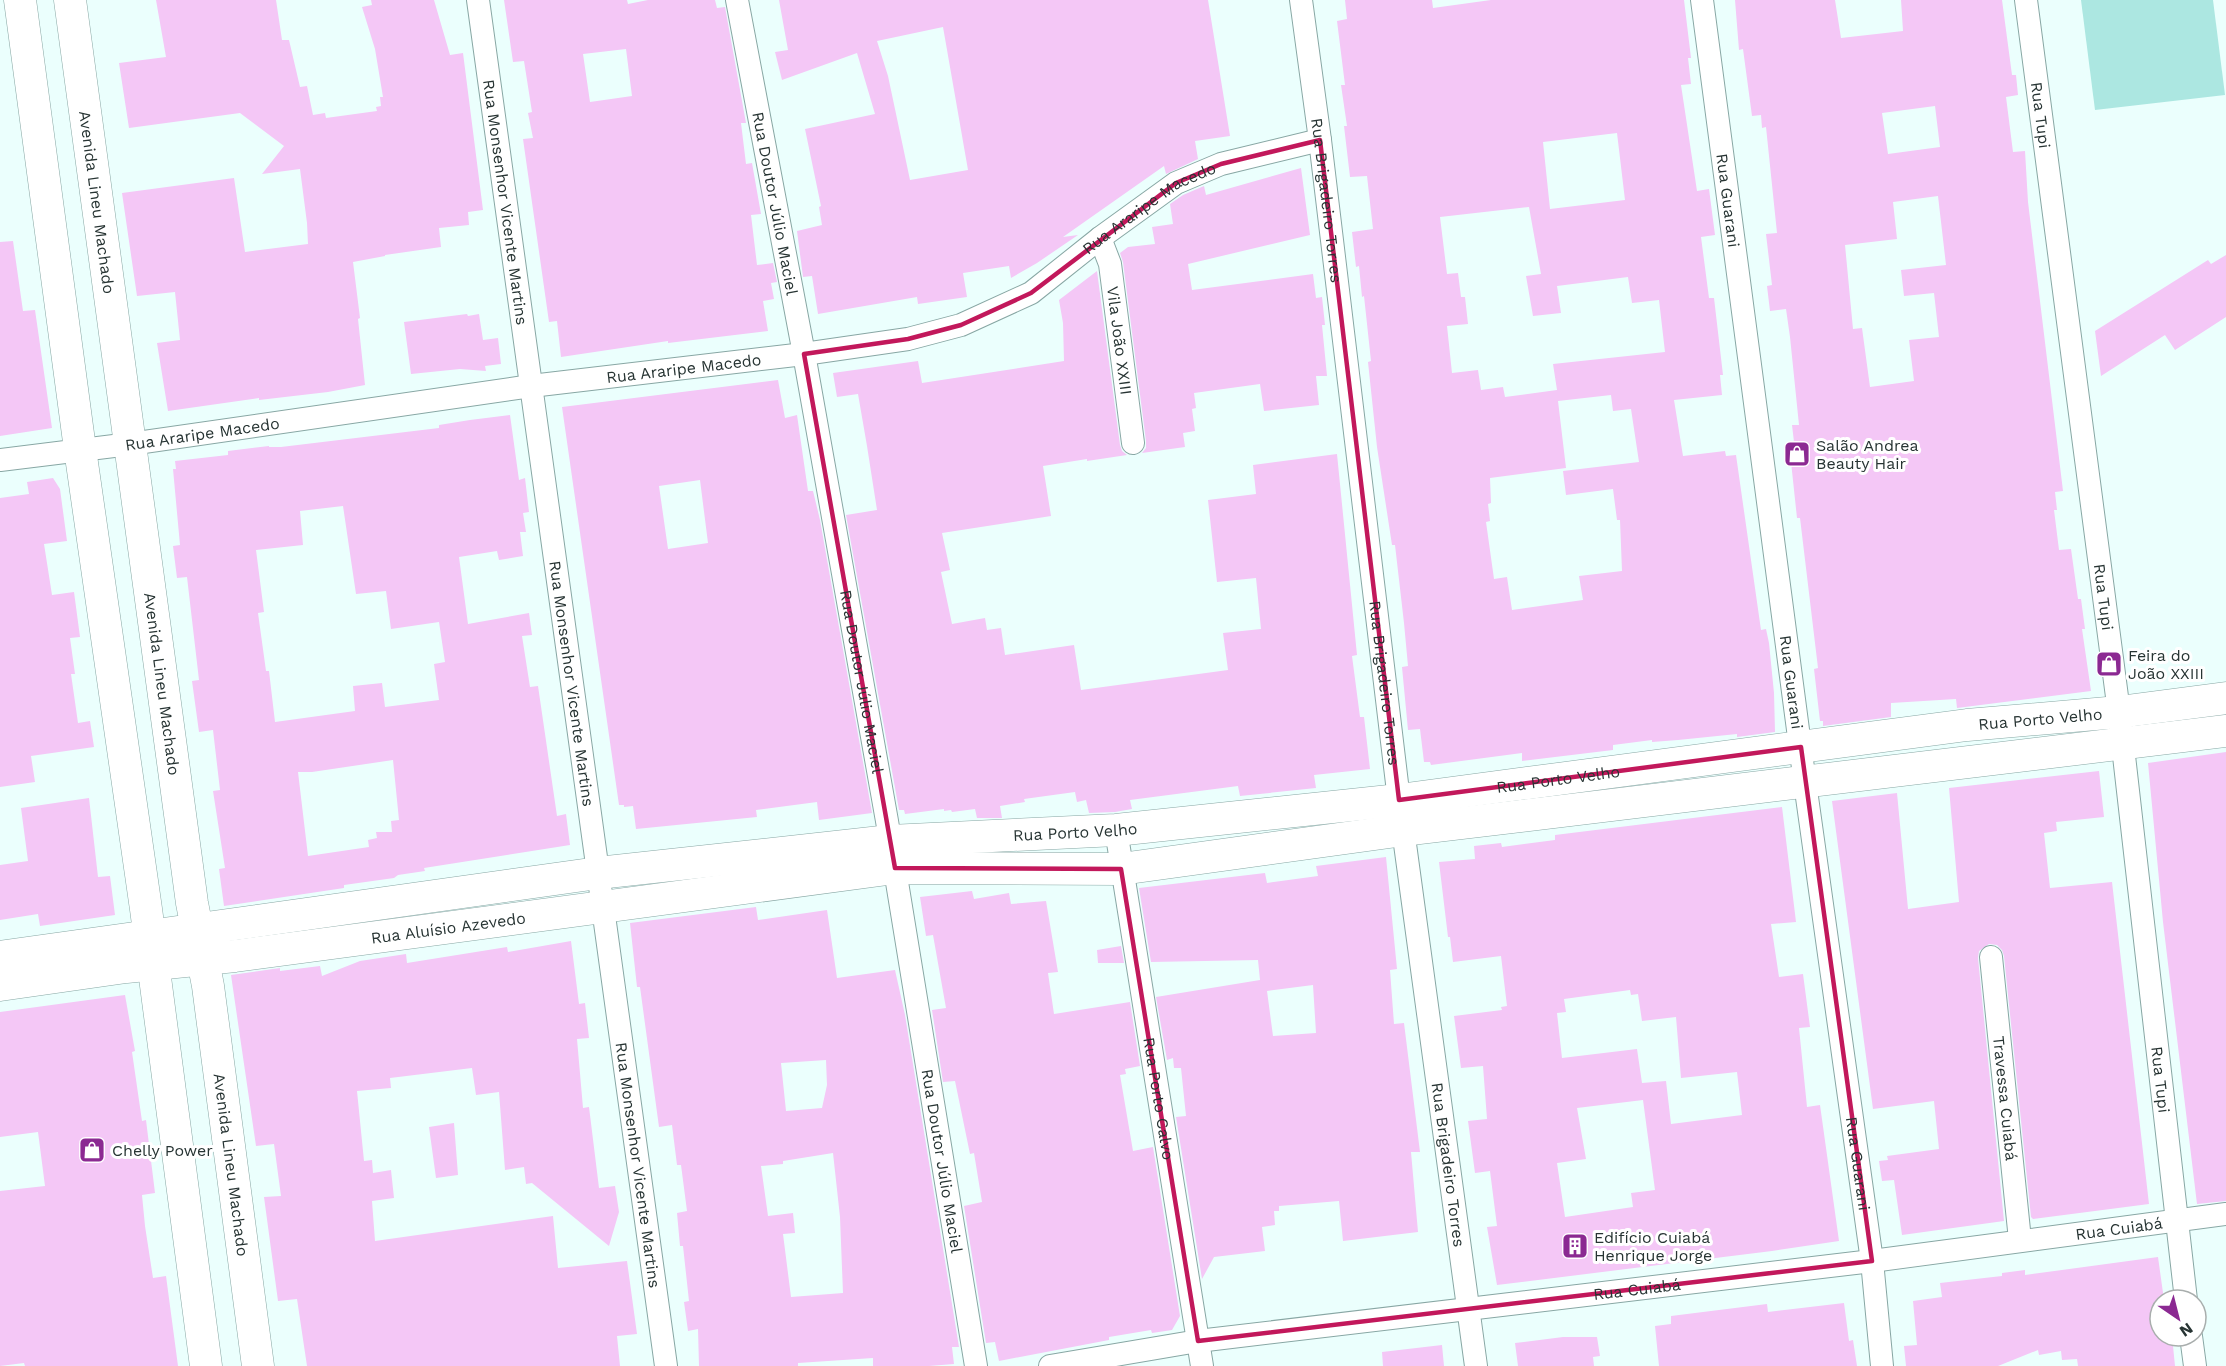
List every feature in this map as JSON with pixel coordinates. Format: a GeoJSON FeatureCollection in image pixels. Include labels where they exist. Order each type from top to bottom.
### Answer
{"type":"FeatureCollection","features":[{"type":"Feature","properties":{"kind":"main road"},"geometry":{"type":"LineString","coordinates":[[20,0],[206,1366]]}},
{"type":"Feature","properties":{"kind":"main road","name":"Avenida Lineu Machado"},"geometry":{"type":"LineString","coordinates":[[70,0],[258,1366]]}},
{"type":"Feature","properties":{"kind":"main road","name":"Rua Porto Velho"},"geometry":{"type":"LineString","coordinates":[[893,854],[1400,800],[1967,724],[2119,712],[2226,698]]}},
{"type":"Feature","properties":{"kind":"main road","name":"Rua Porto Velho"},"geometry":{"type":"LineString","coordinates":[[893,854],[1121,869],[1404,830],[2226,731]]}},
{"type":"Feature","properties":{"kind":"main road","name":"Rua Aluísio Azevedo"},"geometry":{"type":"LineString","coordinates":[[200,945],[598,873],[893,854]]}},
{"type":"Feature","properties":{"kind":"main road","name":"Rua Aluísio Azevedo"},"geometry":{"type":"LineString","coordinates":[[0,957],[151,951],[603,906],[893,854]]}},
{"type":"Feature","properties":{"kind":"main road","name":"Rua Aluísio Azevedo"},"geometry":{"type":"LineString","coordinates":[[0,985],[151,951]]}},
{"type":"Feature","properties":{"kind":"street","name":"Rua Monsenhor Vicente Martins"},"geometry":{"type":"LineString","coordinates":[[478,0],[666,1366]]}},
{"type":"Feature","properties":{"kind":"street","name":"Rua Doutor Júlio Maciel"},"geometry":{"type":"LineString","coordinates":[[737,0],[804,354],[893,854],[976,1366]]}},
{"type":"Feature","properties":{"kind":"street","name":"Rua Brigadeiro Torres"},"geometry":{"type":"LineString","coordinates":[[1301,0],[1400,800],[1476,1366]]}},
{"type":"Feature","properties":{"kind":"street","name":"Rua Guarani"},"geometry":{"type":"LineString","coordinates":[[1702,0],[1805,783],[1872,1261],[1882,1366]]}},
{"type":"Feature","properties":{"kind":"street","name":"Rua Tupi"},"geometry":{"type":"LineString","coordinates":[[2026,0],[2119,712],[2184,1288]]}},
{"type":"Feature","properties":{"kind":"street","name":"Rua Araripe Macedo"},"geometry":{"type":"LineString","coordinates":[[0,460],[130,444],[531,386],[804,354],[908,339],[961,325],[1031,292],[1176,183],[1221,164],[1320,140]]}},
{"type":"Feature","properties":{"kind":"street","name":"Vila João XXIII"},"geometry":{"type":"LineString","coordinates":[[1100,238],[1110,264],[1132,443]]}},
{"type":"Feature","properties":{"kind":"street","name":"Rua Porto Calvo"},"geometry":{"type":"LineString","coordinates":[[1116,830],[1202,1366]]}},
{"type":"Feature","properties":{"kind":"street","name":"Travessa Cuiabá"},"geometry":{"type":"LineString","coordinates":[[1991,957],[2020,1240]]}},
{"type":"Feature","properties":{"kind":"street","name":"Rua Cuiabá"},"geometry":{"type":"LineString","coordinates":[[1050,1366],[1198,1341],[1872,1261],[2226,1214]]}},
{"type":"Feature","properties":{"kind":"street"},"geometry":{"type":"LineString","coordinates":[[2193,1348],[2195,1366]]}},
{"type":"Feature","properties":{"kind":"highlighted area"},"geometry":{"type":"Polygon","coordinates":[[[1320,140],[1399,800],[1801,747],[1872,1261],[1198,1341],[1121,869],[895,868],[804,354],[908,339],[961,325],[1031,293],[1176,183],[1221,164],[1320,140]]]}},
{"type":"Feature","properties":{"kind":"shaded area"},"geometry":{"type":"Polygon","coordinates":[[[2081,0],[2213,0],[2225,95],[2095,110],[2081,0]]]}},
{"type":"Feature","properties":{"kind":"building"},"geometry":{"type":"Polygon","coordinates":[[[156,0],[276,0],[282,40],[289,40],[300,87],[307,86],[313,115],[325,113],[326,118],[377,111],[376,107],[381,106],[380,97],[383,97],[375,49],[362,7],[372,5],[371,0],[434,0],[450,55],[463,53],[483,210],[468,212],[469,225],[439,228],[441,247],[353,262],[365,385],[328,392],[259,400],[259,398],[168,411],[157,343],[180,340],[175,292],[137,296],[122,193],[234,178],[245,252],[308,244],[300,169],[262,174],[284,146],[240,113],[129,128],[119,63],[166,57],[156,0]]]}},
{"type":"Feature","properties":{"kind":"building"},"geometry":{"type":"Polygon","coordinates":[[[504,0],[627,0],[628,4],[648,0],[715,0],[717,8],[725,7],[746,123],[741,123],[746,164],[752,163],[761,214],[751,215],[757,265],[773,263],[777,282],[771,283],[774,299],[763,301],[768,331],[668,343],[668,341],[561,357],[557,321],[549,322],[523,139],[533,138],[528,113],[532,112],[524,61],[513,62],[504,0]],[[626,49],[583,54],[590,102],[632,96],[626,49]]]}},
{"type":"Feature","properties":{"kind":"building"},"geometry":{"type":"Polygon","coordinates":[[[779,0],[1208,0],[1230,136],[1195,141],[1198,159],[1166,174],[1164,166],[1063,237],[1078,235],[1011,278],[1009,266],[963,273],[967,297],[918,304],[917,297],[818,314],[812,276],[803,277],[797,231],[822,225],[819,207],[821,206],[805,129],[875,114],[857,53],[782,80],[775,52],[788,50],[779,0]],[[943,27],[877,41],[888,76],[910,180],[968,170],[943,27]]]}},
{"type":"Feature","properties":{"kind":"building"},"geometry":{"type":"Polygon","coordinates":[[[1345,0],[1432,0],[1433,8],[1491,0],[1684,0],[1691,58],[1688,58],[1691,84],[1681,85],[1697,191],[1709,189],[1715,235],[1701,237],[1709,298],[1714,298],[1723,375],[1720,375],[1722,395],[1674,400],[1683,456],[1725,451],[1726,456],[1736,455],[1761,630],[1766,629],[1769,643],[1775,732],[1737,737],[1737,734],[1652,742],[1652,740],[1613,745],[1613,750],[1522,761],[1522,753],[1431,765],[1430,762],[1424,762],[1420,729],[1408,730],[1402,667],[1408,666],[1404,623],[1395,545],[1392,545],[1377,447],[1364,296],[1362,297],[1359,266],[1356,267],[1352,232],[1373,229],[1367,176],[1350,177],[1344,126],[1347,126],[1341,85],[1345,85],[1337,21],[1347,19],[1345,0]],[[1617,133],[1543,142],[1550,209],[1625,200],[1617,133]],[[1529,207],[1440,217],[1447,274],[1458,273],[1461,297],[1465,297],[1468,324],[1447,326],[1452,373],[1478,370],[1481,390],[1503,387],[1505,397],[1557,390],[1553,364],[1665,352],[1659,300],[1632,303],[1628,277],[1557,286],[1561,313],[1533,316],[1526,276],[1541,274],[1529,207]],[[1611,395],[1558,401],[1566,468],[1490,478],[1491,503],[1488,504],[1490,521],[1486,522],[1494,579],[1507,577],[1512,610],[1583,600],[1579,576],[1622,571],[1620,520],[1617,520],[1613,489],[1566,495],[1563,471],[1639,462],[1631,409],[1613,411],[1611,395]]]}},
{"type":"Feature","properties":{"kind":"building"},"geometry":{"type":"Polygon","coordinates":[[[1735,0],[1835,0],[1841,38],[1903,31],[1901,0],[2002,0],[2012,75],[2016,75],[2018,95],[2006,97],[2013,152],[2025,151],[2028,202],[2063,491],[2055,492],[2057,510],[2054,510],[2059,550],[2071,549],[2078,599],[2081,599],[2085,629],[2082,629],[2091,691],[1957,708],[1956,699],[1891,703],[1891,717],[1823,726],[1823,721],[1820,721],[1814,669],[1818,668],[1789,443],[1794,442],[1792,425],[1799,425],[1790,337],[1786,309],[1770,311],[1767,286],[1772,285],[1766,234],[1777,233],[1766,127],[1762,128],[1761,115],[1752,116],[1743,49],[1739,50],[1735,0]],[[1935,106],[1882,113],[1888,154],[1940,147],[1935,106]],[[1938,196],[1893,202],[1897,239],[1845,245],[1853,329],[1862,328],[1870,387],[1914,381],[1909,340],[1939,337],[1934,293],[1904,296],[1901,270],[1946,265],[1938,196]]]}},
{"type":"Feature","properties":{"kind":"building"},"geometry":{"type":"Polygon","coordinates":[[[1301,168],[1310,235],[1188,264],[1192,290],[1313,274],[1316,298],[1322,297],[1325,325],[1322,325],[1327,376],[1316,376],[1319,405],[1264,411],[1260,384],[1194,393],[1196,408],[1192,409],[1195,431],[1183,433],[1185,447],[1142,453],[1146,448],[1146,441],[1120,253],[1128,247],[1155,244],[1152,227],[1173,224],[1170,204],[1183,195],[1204,186],[1206,195],[1301,168]]]}},
{"type":"Feature","properties":{"kind":"building"},"geometry":{"type":"Polygon","coordinates":[[[13,241],[23,311],[35,310],[52,428],[0,436],[0,242],[13,241]]]}},
{"type":"Feature","properties":{"kind":"building"},"geometry":{"type":"Polygon","coordinates":[[[2226,255],[2226,317],[2175,350],[2165,335],[2101,376],[2095,331],[2208,260],[2211,264],[2226,255]]]}},
{"type":"Feature","properties":{"kind":"building"},"geometry":{"type":"Polygon","coordinates":[[[1097,271],[1120,445],[1122,451],[1127,455],[1043,466],[1051,516],[942,533],[950,570],[941,572],[952,624],[985,618],[987,630],[1001,628],[1005,655],[1074,645],[1081,690],[1228,670],[1223,633],[1261,629],[1256,578],[1217,582],[1208,500],[1256,494],[1253,465],[1337,454],[1357,655],[1352,656],[1360,717],[1364,717],[1370,769],[1314,775],[1316,788],[1240,796],[1238,786],[1130,800],[1132,809],[1115,812],[1089,813],[1086,800],[1077,802],[1075,792],[1024,799],[1025,802],[1000,806],[1002,818],[977,818],[975,809],[952,812],[951,810],[944,811],[944,809],[905,814],[904,810],[899,810],[846,515],[877,510],[867,446],[858,394],[837,397],[833,373],[918,361],[922,383],[1064,361],[1063,323],[1059,300],[1097,271]]]}},
{"type":"Feature","properties":{"kind":"building"},"geometry":{"type":"Polygon","coordinates":[[[467,314],[468,316],[479,314],[483,340],[498,338],[501,364],[485,366],[486,371],[460,369],[411,374],[404,322],[467,314]]]}},
{"type":"Feature","properties":{"kind":"building"},"geometry":{"type":"Polygon","coordinates":[[[778,380],[785,418],[797,415],[808,491],[813,491],[820,520],[872,813],[819,820],[817,802],[756,810],[757,817],[636,829],[633,806],[619,805],[562,407],[778,380]],[[700,480],[659,486],[668,549],[708,543],[700,480]]]}},
{"type":"Feature","properties":{"kind":"building"},"geometry":{"type":"Polygon","coordinates":[[[510,415],[519,480],[525,478],[529,512],[523,513],[526,532],[520,532],[523,556],[499,560],[497,551],[459,557],[468,624],[529,613],[532,635],[522,636],[530,687],[538,686],[557,816],[566,814],[570,845],[424,868],[425,871],[344,885],[344,888],[224,906],[219,869],[225,868],[213,791],[220,790],[213,730],[199,732],[192,681],[199,680],[187,577],[177,578],[173,546],[180,545],[173,469],[176,469],[175,461],[228,455],[228,451],[439,428],[439,425],[510,415]],[[343,506],[300,511],[303,545],[256,550],[264,612],[258,613],[266,671],[269,671],[275,722],[355,711],[353,686],[382,683],[385,707],[439,700],[434,664],[445,662],[439,622],[391,629],[386,591],[356,594],[343,506]],[[393,760],[298,772],[308,856],[369,847],[368,840],[377,838],[376,832],[392,832],[391,821],[399,820],[393,760]]]}},
{"type":"Feature","properties":{"kind":"building"},"geometry":{"type":"Polygon","coordinates":[[[53,478],[60,489],[67,541],[44,544],[52,595],[74,592],[80,637],[70,638],[75,674],[71,674],[78,723],[90,721],[94,747],[31,756],[35,782],[0,787],[0,498],[29,494],[27,482],[53,478]]]}},
{"type":"Feature","properties":{"kind":"building"},"geometry":{"type":"Polygon","coordinates":[[[2226,752],[2226,1201],[2197,1204],[2163,922],[2148,763],[2226,752]]]}},
{"type":"Feature","properties":{"kind":"building"},"geometry":{"type":"Polygon","coordinates":[[[2099,771],[2104,817],[2056,822],[2057,831],[2044,833],[2050,888],[2112,882],[2149,1204],[2033,1219],[2031,1217],[2004,956],[1997,945],[1989,944],[1979,951],[1978,958],[2004,1221],[1902,1235],[1894,1180],[1882,1181],[1879,1161],[1888,1160],[1887,1156],[1939,1149],[1934,1101],[1873,1109],[1832,801],[1897,793],[1908,909],[1959,902],[1949,788],[2099,771]]]}},
{"type":"Feature","properties":{"kind":"building"},"geometry":{"type":"Polygon","coordinates":[[[89,798],[98,877],[110,876],[115,915],[40,926],[38,914],[0,920],[0,865],[28,861],[21,808],[89,798]]]}},
{"type":"Feature","properties":{"kind":"building"},"geometry":{"type":"Polygon","coordinates":[[[1782,807],[1796,922],[1771,924],[1779,977],[1803,974],[1810,1027],[1799,1028],[1807,1107],[1820,1105],[1839,1241],[1497,1285],[1487,1227],[1497,1226],[1490,1171],[1475,1173],[1468,1121],[1487,1119],[1483,1066],[1461,1068],[1454,1016],[1502,1010],[1501,1007],[1507,1006],[1501,956],[1453,962],[1439,862],[1475,859],[1474,846],[1501,843],[1502,847],[1555,840],[1555,835],[1782,807]],[[1630,990],[1564,999],[1566,1012],[1557,1013],[1562,1058],[1637,1049],[1642,1083],[1666,1081],[1671,1124],[1742,1115],[1737,1072],[1681,1078],[1676,1017],[1642,1021],[1638,994],[1631,995],[1630,990]],[[1643,1100],[1577,1108],[1586,1159],[1557,1163],[1565,1217],[1633,1207],[1631,1193],[1655,1190],[1643,1100]]]}},
{"type":"Feature","properties":{"kind":"building"},"geometry":{"type":"Polygon","coordinates":[[[1386,857],[1397,969],[1390,970],[1394,1024],[1404,1023],[1420,1152],[1411,1152],[1418,1232],[1343,1241],[1339,1201],[1279,1206],[1279,1211],[1274,1211],[1275,1225],[1262,1227],[1265,1251],[1214,1257],[1202,1279],[1176,1117],[1186,1116],[1181,1068],[1174,1068],[1173,1058],[1167,1060],[1156,997],[1260,980],[1258,960],[1151,962],[1139,888],[1265,873],[1267,883],[1318,876],[1316,866],[1386,857]],[[1313,985],[1267,991],[1273,1036],[1316,1033],[1313,985]]]}},
{"type":"Feature","properties":{"kind":"building"},"geometry":{"type":"Polygon","coordinates":[[[972,891],[974,899],[1009,893],[1011,904],[1046,901],[1058,972],[1048,973],[1054,1014],[1130,1002],[1140,1066],[1125,1069],[1126,1074],[1120,1075],[1133,1151],[1153,1147],[1180,1316],[1172,1330],[1152,1333],[1151,1330],[1109,1337],[1109,1340],[999,1361],[995,1342],[986,1343],[964,1206],[982,1202],[974,1153],[970,1154],[955,1081],[943,1082],[932,1010],[946,1008],[933,935],[926,936],[920,897],[972,891]]]}},
{"type":"Feature","properties":{"kind":"building"},"geometry":{"type":"Polygon","coordinates":[[[756,907],[758,920],[827,910],[837,978],[895,970],[905,1015],[959,1347],[952,1347],[954,1364],[873,1366],[873,1358],[798,1363],[798,1366],[699,1366],[698,1329],[688,1331],[684,1302],[689,1301],[677,1213],[687,1211],[681,1165],[677,1165],[672,1125],[659,1127],[640,987],[637,987],[630,923],[756,907]],[[826,1060],[781,1063],[786,1111],[822,1108],[827,1085],[826,1060]],[[833,1153],[783,1161],[783,1164],[761,1166],[768,1216],[793,1213],[795,1233],[783,1234],[791,1297],[843,1293],[840,1217],[833,1153]]]}},
{"type":"Feature","properties":{"kind":"building"},"geometry":{"type":"Polygon","coordinates":[[[571,941],[579,1004],[585,1003],[589,1038],[577,1039],[583,1108],[589,1107],[599,1188],[615,1186],[619,1212],[609,1246],[532,1183],[526,1184],[524,1167],[505,1170],[499,1092],[476,1095],[472,1068],[390,1078],[391,1088],[357,1091],[364,1161],[372,1160],[373,1173],[391,1170],[394,1198],[372,1201],[375,1241],[553,1216],[558,1268],[627,1261],[637,1334],[617,1336],[620,1366],[307,1366],[297,1299],[278,1301],[264,1197],[281,1196],[274,1144],[256,1146],[231,975],[280,968],[280,971],[320,966],[322,976],[360,961],[406,954],[407,963],[507,947],[508,952],[571,941]]]}},
{"type":"Feature","properties":{"kind":"building"},"geometry":{"type":"Polygon","coordinates":[[[1121,946],[1124,963],[1098,963],[1097,950],[1121,946]]]}},
{"type":"Feature","properties":{"kind":"building"},"geometry":{"type":"Polygon","coordinates":[[[125,995],[135,1051],[132,1052],[142,1121],[146,1120],[155,1193],[142,1195],[145,1226],[153,1278],[166,1276],[178,1366],[25,1366],[24,1363],[0,1366],[0,1191],[45,1186],[38,1132],[0,1137],[0,1012],[125,995]]]}},
{"type":"Feature","properties":{"kind":"building"},"geometry":{"type":"Polygon","coordinates":[[[454,1123],[458,1175],[436,1178],[429,1127],[454,1123]]]}},
{"type":"Feature","properties":{"kind":"building"},"geometry":{"type":"Polygon","coordinates":[[[2158,1257],[2162,1288],[2148,1288],[2148,1348],[2173,1348],[2175,1366],[2078,1366],[2077,1359],[2062,1360],[2061,1351],[2039,1355],[2038,1350],[1998,1366],[1906,1366],[1904,1346],[1917,1345],[1913,1301],[1942,1297],[1940,1283],[2002,1276],[2002,1273],[2025,1270],[2025,1275],[2158,1257]]]}},
{"type":"Feature","properties":{"kind":"building"},"geometry":{"type":"Polygon","coordinates":[[[1844,1303],[1849,1341],[1853,1340],[1857,1366],[1659,1366],[1655,1326],[1671,1324],[1671,1316],[1767,1304],[1768,1312],[1844,1303]]]}},
{"type":"Feature","properties":{"kind":"building"},"geometry":{"type":"Polygon","coordinates":[[[1563,1337],[1597,1337],[1600,1356],[1593,1357],[1594,1366],[1518,1366],[1515,1343],[1563,1337]]]}},
{"type":"Feature","properties":{"kind":"building"},"geometry":{"type":"Polygon","coordinates":[[[1442,1345],[1444,1366],[1383,1366],[1382,1352],[1442,1345]]]}},
{"type":"Feature","properties":{"kind":"place","name":"Salão Andrea Beauty Hair"},"geometry":{"type":"Point","coordinates":[1797,454]}},
{"type":"Feature","properties":{"kind":"place","name":"Feira do João XXIII"},"geometry":{"type":"Point","coordinates":[2109,664]}},
{"type":"Feature","properties":{"kind":"place","name":"Chelly Power"},"geometry":{"type":"Point","coordinates":[92,1150]}},
{"type":"Feature","properties":{"kind":"place","name":"Edifício Cuiabá Henrique Jorge"},"geometry":{"type":"Point","coordinates":[1575,1246]}}]}
